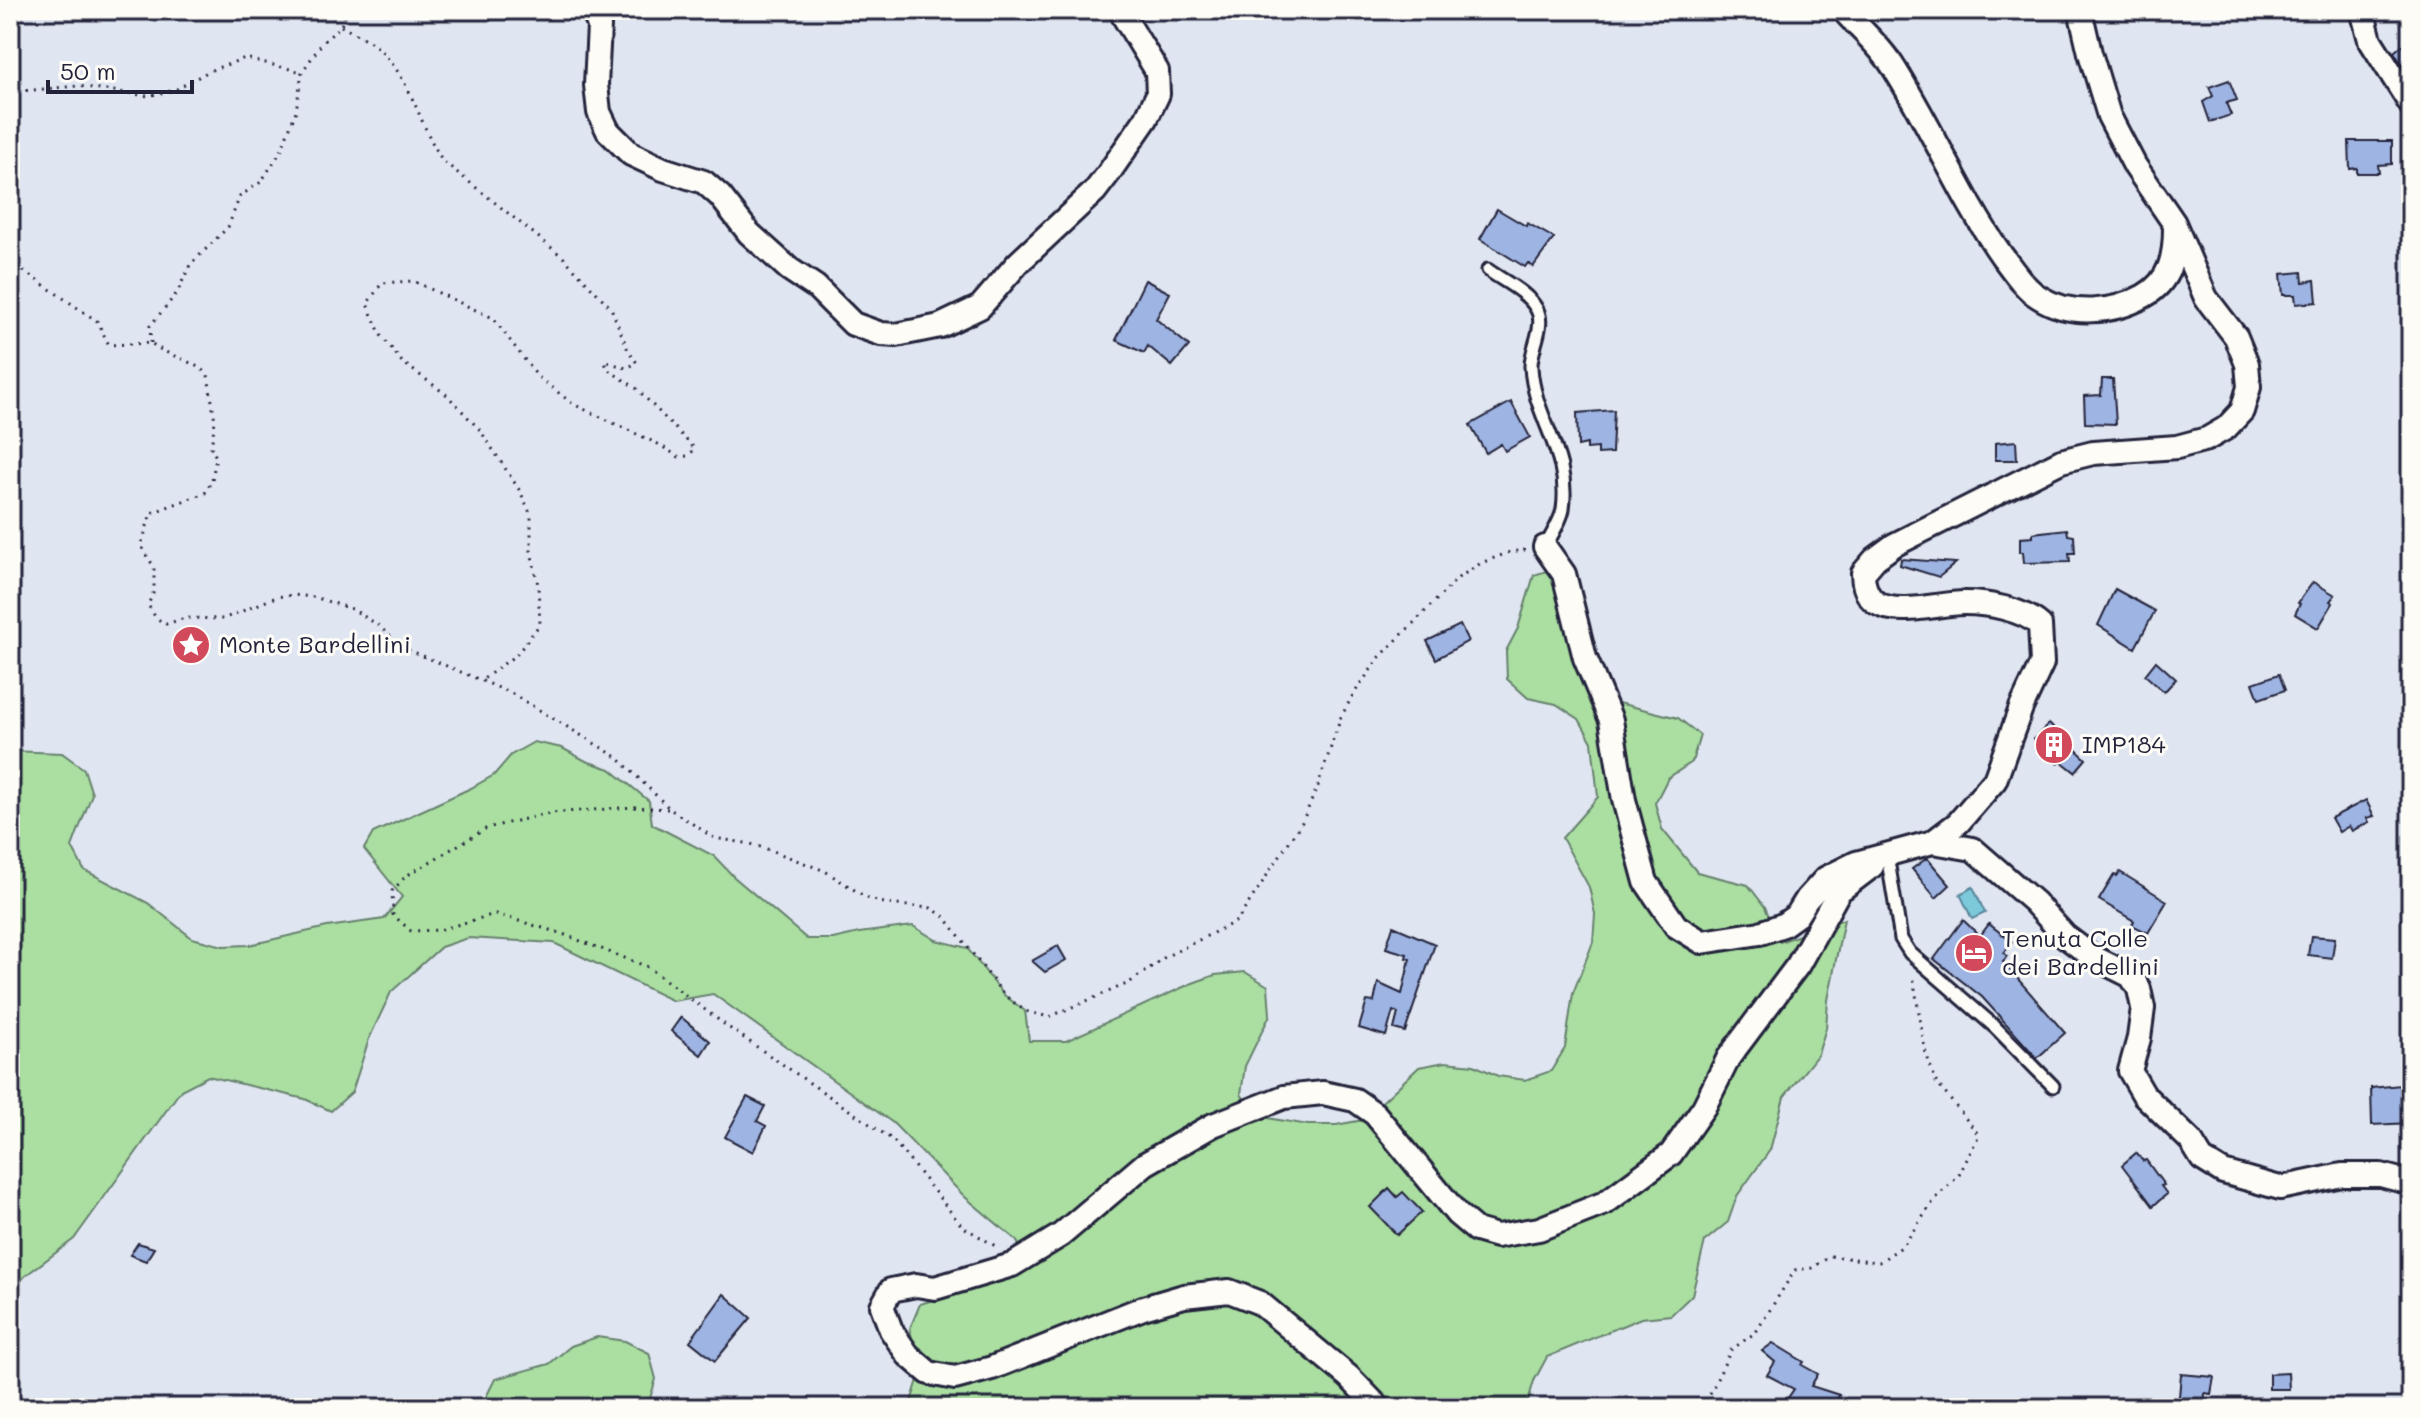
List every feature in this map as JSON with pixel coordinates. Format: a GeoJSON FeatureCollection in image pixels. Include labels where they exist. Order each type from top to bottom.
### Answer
{"type":"FeatureCollection","features":[{"type":"Feature","properties":{"kind":"street"},"geometry":{"type":"LineString","coordinates":[[593,10],[599,26],[596,85],[599,112],[608,131],[631,154],[663,169],[704,182],[720,196],[749,233],[789,269],[816,287],[853,324],[881,334],[896,335],[940,326],[980,307],[1018,263],[1095,191],[1108,174],[1146,119],[1158,94],[1157,71],[1124,17],[1123,10]]}},
{"type":"Feature","properties":{"kind":"street"},"geometry":{"type":"LineString","coordinates":[[1843,10],[1890,62],[1988,236],[2017,277],[2039,298],[2084,311],[2112,309],[2152,292],[2170,268],[2175,254],[2174,223]]}},
{"type":"Feature","properties":{"kind":"street"},"geometry":{"type":"LineString","coordinates":[[1545,547],[1564,574],[1585,658],[1611,720],[1624,800],[1646,882],[1676,926],[1702,942],[1760,933],[1783,925],[1797,915],[1826,878],[1856,863],[1933,842],[1958,823],[1995,780],[2021,708],[2042,663],[2040,625],[2030,617],[2004,609],[1965,603],[1901,610],[1880,605],[1869,597],[1863,585],[1863,573],[1894,545],[2061,461],[2093,453],[2177,447],[2207,439],[2226,428],[2242,411],[2249,387],[2247,364],[2236,337],[2219,317],[2198,282],[2174,223],[2135,166],[2109,116],[2080,10]]}},
{"type":"Feature","properties":{"kind":"street"},"geometry":{"type":"LineString","coordinates":[[2362,10],[2364,27],[2370,40],[2411,105]]}},
{"type":"Feature","properties":{"kind":"street"},"geometry":{"type":"LineString","coordinates":[[1933,842],[1973,849],[2034,902],[2065,936],[2093,957],[2131,976],[2139,989],[2143,1008],[2130,1071],[2144,1095],[2191,1141],[2202,1159],[2223,1172],[2280,1188],[2342,1175],[2381,1175],[2411,1183]]}},
{"type":"Feature","properties":{"kind":"street"},"geometry":{"type":"LineString","coordinates":[[1379,1408],[1349,1377],[1260,1303],[1229,1291],[1184,1296],[1143,1308],[992,1368],[955,1378],[929,1373],[908,1355],[891,1330],[882,1306],[891,1290],[916,1285],[935,1288],[1012,1265],[1061,1235],[1145,1164],[1213,1125],[1284,1097],[1323,1093],[1355,1100],[1375,1114],[1457,1214],[1476,1230],[1497,1236],[1539,1229],[1605,1203],[1671,1154],[1704,1107],[1729,1057],[1798,965],[1839,891],[1887,855]]}},
{"type":"Feature","properties":{"kind":"lane"},"geometry":{"type":"LineString","coordinates":[[1488,270],[1527,297],[1538,309],[1539,325],[1531,365],[1536,400],[1562,462],[1563,511],[1545,547]]}},
{"type":"Feature","properties":{"kind":"lane"},"geometry":{"type":"LineString","coordinates":[[1887,855],[1901,939],[1910,953],[1995,1027],[2053,1086]]}},
{"type":"Feature","properties":{"kind":"path"},"geometry":{"type":"LineString","coordinates":[[151,343],[150,326],[177,293],[190,265],[228,227],[240,196],[261,182],[281,151],[296,111],[302,72],[322,43],[341,26],[346,10]]}},
{"type":"Feature","properties":{"kind":"path"},"geometry":{"type":"LineString","coordinates":[[341,26],[383,51],[410,91],[430,142],[443,161],[563,257],[611,308],[628,350],[637,363],[626,368],[605,361],[607,369],[636,388],[695,449],[688,456],[679,457],[573,404],[537,376],[493,318],[413,281],[382,283],[367,304],[381,335],[402,362],[447,395],[480,430],[520,491],[531,515],[531,551],[538,585],[540,624],[517,654],[482,680]]}},
{"type":"Feature","properties":{"kind":"path"},"geometry":{"type":"LineString","coordinates":[[10,92],[78,86],[148,96],[175,90],[209,71],[245,58],[302,72]]}},
{"type":"Feature","properties":{"kind":"path"},"geometry":{"type":"LineString","coordinates":[[10,262],[97,321],[109,345],[151,343],[163,353],[179,358],[208,375],[215,421],[211,447],[216,457],[209,489],[151,513],[141,546],[154,567],[154,591],[149,610],[166,624],[185,618],[223,619],[276,597],[314,597],[352,609],[375,623],[404,648],[511,693],[617,757],[670,809],[714,838],[751,844],[812,866],[867,898],[887,904],[931,908],[945,917],[1004,995],[1025,1011],[1049,1017],[1129,983],[1165,957],[1237,921],[1302,822],[1318,786],[1341,717],[1379,658],[1469,571],[1510,552],[1545,547]]}},
{"type":"Feature","properties":{"kind":"path"},"geometry":{"type":"LineString","coordinates":[[670,809],[634,807],[550,813],[487,828],[406,876],[392,891],[393,915],[411,931],[439,930],[495,914],[560,933],[648,967],[728,1027],[893,1140],[962,1226],[999,1248],[1012,1265]]}},
{"type":"Feature","properties":{"kind":"path"},"geometry":{"type":"LineString","coordinates":[[1703,1408],[1731,1350],[1756,1332],[1795,1270],[1812,1268],[1831,1256],[1879,1262],[1903,1246],[1935,1199],[1959,1175],[1979,1135],[1936,1082],[1925,1050],[1910,953]]}},
{"type":"Feature","properties":{"kind":"green space"},"geometry":{"type":"Polygon","coordinates":[[[1559,567],[1594,697],[1678,718],[1700,735],[1692,762],[1668,778],[1655,803],[1662,829],[1697,872],[1748,885],[1765,907],[1780,942],[1844,919],[1828,1000],[1826,1028],[1818,1054],[1784,1097],[1770,1150],[1737,1196],[1728,1222],[1705,1241],[1692,1295],[1671,1315],[1641,1318],[1547,1357],[1534,1381],[1526,1408],[909,1408],[919,1377],[910,1328],[920,1304],[997,1281],[1022,1250],[1016,1240],[965,1197],[893,1123],[713,994],[673,1001],[554,943],[468,938],[441,947],[391,992],[369,1039],[352,1092],[331,1111],[305,1099],[208,1076],[181,1090],[74,1239],[25,1276],[10,1295],[10,751],[62,753],[84,769],[92,794],[72,847],[84,870],[148,903],[192,938],[223,946],[249,945],[327,927],[384,919],[402,897],[364,849],[373,833],[494,775],[511,755],[534,742],[562,748],[610,769],[649,801],[652,824],[714,856],[807,939],[833,939],[913,926],[936,940],[967,948],[1004,995],[1025,1011],[1029,1041],[1066,1041],[1190,984],[1215,975],[1245,972],[1268,986],[1270,1015],[1245,1066],[1241,1094],[1256,1116],[1308,1125],[1336,1125],[1363,1120],[1419,1067],[1445,1062],[1474,1065],[1498,1076],[1525,1080],[1551,1071],[1565,1048],[1573,993],[1593,942],[1595,914],[1589,887],[1562,838],[1598,797],[1592,742],[1579,719],[1556,704],[1528,698],[1507,679],[1506,651],[1518,628],[1534,575],[1559,567]]]}},
{"type":"Feature","properties":{"kind":"green space"},"geometry":{"type":"Polygon","coordinates":[[[597,1337],[625,1341],[649,1353],[656,1379],[647,1408],[489,1408],[483,1403],[495,1379],[549,1364],[571,1346],[597,1337]]]}},
{"type":"Feature","properties":{"kind":"water"},"geometry":{"type":"Polygon","coordinates":[[[1973,887],[1985,913],[1972,919],[1960,894],[1973,887]]]}},
{"type":"Feature","properties":{"kind":"building"},"geometry":{"type":"Polygon","coordinates":[[[2402,45],[2411,54],[2411,60],[2404,68],[2394,52],[2402,45]]]}},
{"type":"Feature","properties":{"kind":"building"},"geometry":{"type":"Polygon","coordinates":[[[2229,80],[2237,100],[2226,103],[2231,115],[2210,122],[2203,102],[2213,96],[2209,87],[2229,80]]]}},
{"type":"Feature","properties":{"kind":"building"},"geometry":{"type":"Polygon","coordinates":[[[2349,141],[2392,141],[2392,164],[2378,165],[2379,173],[2357,173],[2357,168],[2350,169],[2349,141]]]}},
{"type":"Feature","properties":{"kind":"building"},"geometry":{"type":"Polygon","coordinates":[[[1497,209],[1554,238],[1533,267],[1528,263],[1525,267],[1480,239],[1497,209]]]}},
{"type":"Feature","properties":{"kind":"building"},"geometry":{"type":"Polygon","coordinates":[[[2302,272],[2303,282],[2315,280],[2317,302],[2296,304],[2295,295],[2283,295],[2281,274],[2302,272]]]}},
{"type":"Feature","properties":{"kind":"building"},"geometry":{"type":"Polygon","coordinates":[[[1145,280],[1170,293],[1156,319],[1189,346],[1172,366],[1148,346],[1144,353],[1116,340],[1145,280]]]}},
{"type":"Feature","properties":{"kind":"building"},"geometry":{"type":"Polygon","coordinates":[[[2102,379],[2113,379],[2116,424],[2085,423],[2084,396],[2101,395],[2102,379]]]}},
{"type":"Feature","properties":{"kind":"building"},"geometry":{"type":"Polygon","coordinates":[[[1511,402],[1530,437],[1505,451],[1501,444],[1486,453],[1470,425],[1511,402]]]}},
{"type":"Feature","properties":{"kind":"building"},"geometry":{"type":"Polygon","coordinates":[[[1614,410],[1612,453],[1598,454],[1598,448],[1587,449],[1587,444],[1578,446],[1577,413],[1614,410]]]}},
{"type":"Feature","properties":{"kind":"building"},"geometry":{"type":"Polygon","coordinates":[[[2016,441],[2017,460],[1995,460],[1995,443],[2016,441]]]}},
{"type":"Feature","properties":{"kind":"building"},"geometry":{"type":"Polygon","coordinates":[[[2067,529],[2068,535],[2074,536],[2075,553],[2069,553],[2070,562],[2024,563],[2020,538],[2033,537],[2033,533],[2067,529]]]}},
{"type":"Feature","properties":{"kind":"building"},"geometry":{"type":"Polygon","coordinates":[[[1901,559],[1956,563],[1939,577],[1900,565],[1901,559]]]}},
{"type":"Feature","properties":{"kind":"building"},"geometry":{"type":"Polygon","coordinates":[[[2313,582],[2335,595],[2318,628],[2295,614],[2298,603],[2313,582]]]}},
{"type":"Feature","properties":{"kind":"building"},"geometry":{"type":"Polygon","coordinates":[[[2115,589],[2155,611],[2135,648],[2098,625],[2115,589]]]}},
{"type":"Feature","properties":{"kind":"building"},"geometry":{"type":"Polygon","coordinates":[[[1460,625],[1468,641],[1436,659],[1427,641],[1460,625]]]}},
{"type":"Feature","properties":{"kind":"building"},"geometry":{"type":"Polygon","coordinates":[[[2156,661],[2176,679],[2164,692],[2145,675],[2156,661]]]}},
{"type":"Feature","properties":{"kind":"building"},"geometry":{"type":"Polygon","coordinates":[[[2279,674],[2285,690],[2259,699],[2253,683],[2279,674]]]}},
{"type":"Feature","properties":{"kind":"building","name":"IMP184"},"geometry":{"type":"Polygon","coordinates":[[[2049,724],[2086,759],[2075,772],[2061,761],[2058,764],[2041,750],[2044,747],[2034,739],[2049,724]]]}},
{"type":"Feature","properties":{"kind":"building"},"geometry":{"type":"Polygon","coordinates":[[[2366,800],[2374,816],[2367,818],[2369,822],[2352,831],[2349,826],[2339,832],[2331,818],[2366,800]]]}},
{"type":"Feature","properties":{"kind":"building"},"geometry":{"type":"Polygon","coordinates":[[[1927,858],[1950,885],[1936,898],[1912,869],[1927,858]]]}},
{"type":"Feature","properties":{"kind":"building"},"geometry":{"type":"Polygon","coordinates":[[[2120,872],[2167,901],[2148,933],[2099,900],[2114,875],[2120,872]]]}},
{"type":"Feature","properties":{"kind":"building"},"geometry":{"type":"Polygon","coordinates":[[[1963,920],[1980,936],[1989,924],[2012,942],[2004,953],[2007,956],[2003,962],[2065,1033],[2037,1058],[1982,997],[1934,959],[1963,920]]]}},
{"type":"Feature","properties":{"kind":"building"},"geometry":{"type":"Polygon","coordinates":[[[1393,926],[1435,944],[1405,1032],[1394,1029],[1398,1013],[1393,1011],[1386,1036],[1359,1028],[1367,1001],[1374,1002],[1378,983],[1402,994],[1410,959],[1406,958],[1407,954],[1386,948],[1393,926]]]}},
{"type":"Feature","properties":{"kind":"building"},"geometry":{"type":"Polygon","coordinates":[[[2311,936],[2335,938],[2332,958],[2308,955],[2311,936]]]}},
{"type":"Feature","properties":{"kind":"building"},"geometry":{"type":"Polygon","coordinates":[[[1058,946],[1066,960],[1045,972],[1032,961],[1058,946]]]}},
{"type":"Feature","properties":{"kind":"building"},"geometry":{"type":"Polygon","coordinates":[[[681,1017],[710,1041],[701,1055],[671,1031],[681,1017]]]}},
{"type":"Feature","properties":{"kind":"building"},"geometry":{"type":"Polygon","coordinates":[[[2411,1084],[2411,1123],[2372,1125],[2371,1088],[2411,1084]]]}},
{"type":"Feature","properties":{"kind":"building"},"geometry":{"type":"Polygon","coordinates":[[[747,1097],[765,1106],[757,1121],[766,1126],[753,1152],[725,1137],[747,1097]]]}},
{"type":"Feature","properties":{"kind":"building"},"geometry":{"type":"Polygon","coordinates":[[[2136,1153],[2143,1161],[2146,1160],[2167,1194],[2153,1206],[2122,1165],[2136,1153]]]}},
{"type":"Feature","properties":{"kind":"building"},"geometry":{"type":"Polygon","coordinates":[[[1389,1188],[1397,1197],[1403,1192],[1422,1212],[1397,1235],[1370,1207],[1389,1188]]]}},
{"type":"Feature","properties":{"kind":"building"},"geometry":{"type":"Polygon","coordinates":[[[138,1243],[154,1248],[146,1261],[130,1255],[138,1243]]]}},
{"type":"Feature","properties":{"kind":"building"},"geometry":{"type":"Polygon","coordinates":[[[724,1294],[751,1318],[715,1361],[690,1341],[724,1294]]]}},
{"type":"Feature","properties":{"kind":"building"},"geometry":{"type":"Polygon","coordinates":[[[1773,1343],[1818,1374],[1811,1386],[1839,1395],[1834,1408],[1781,1408],[1794,1389],[1767,1375],[1775,1362],[1762,1351],[1773,1343]]]}},
{"type":"Feature","properties":{"kind":"building"},"geometry":{"type":"Polygon","coordinates":[[[2288,1373],[2289,1389],[2269,1389],[2269,1374],[2288,1373]]]}},
{"type":"Feature","properties":{"kind":"building"},"geometry":{"type":"Polygon","coordinates":[[[2181,1374],[2214,1377],[2211,1394],[2205,1393],[2204,1408],[2178,1408],[2181,1374]]]}},
{"type":"Feature","properties":{"kind":"place","name":"Monte Bardellini"},"geometry":{"type":"Point","coordinates":[191,645]}},
{"type":"Feature","properties":{"kind":"place","name":"IMP184"},"geometry":{"type":"Point","coordinates":[2054,745]}},
{"type":"Feature","properties":{"kind":"place","name":"Tenuta Colle dei Bardellini"},"geometry":{"type":"Point","coordinates":[1974,953]}}]}
